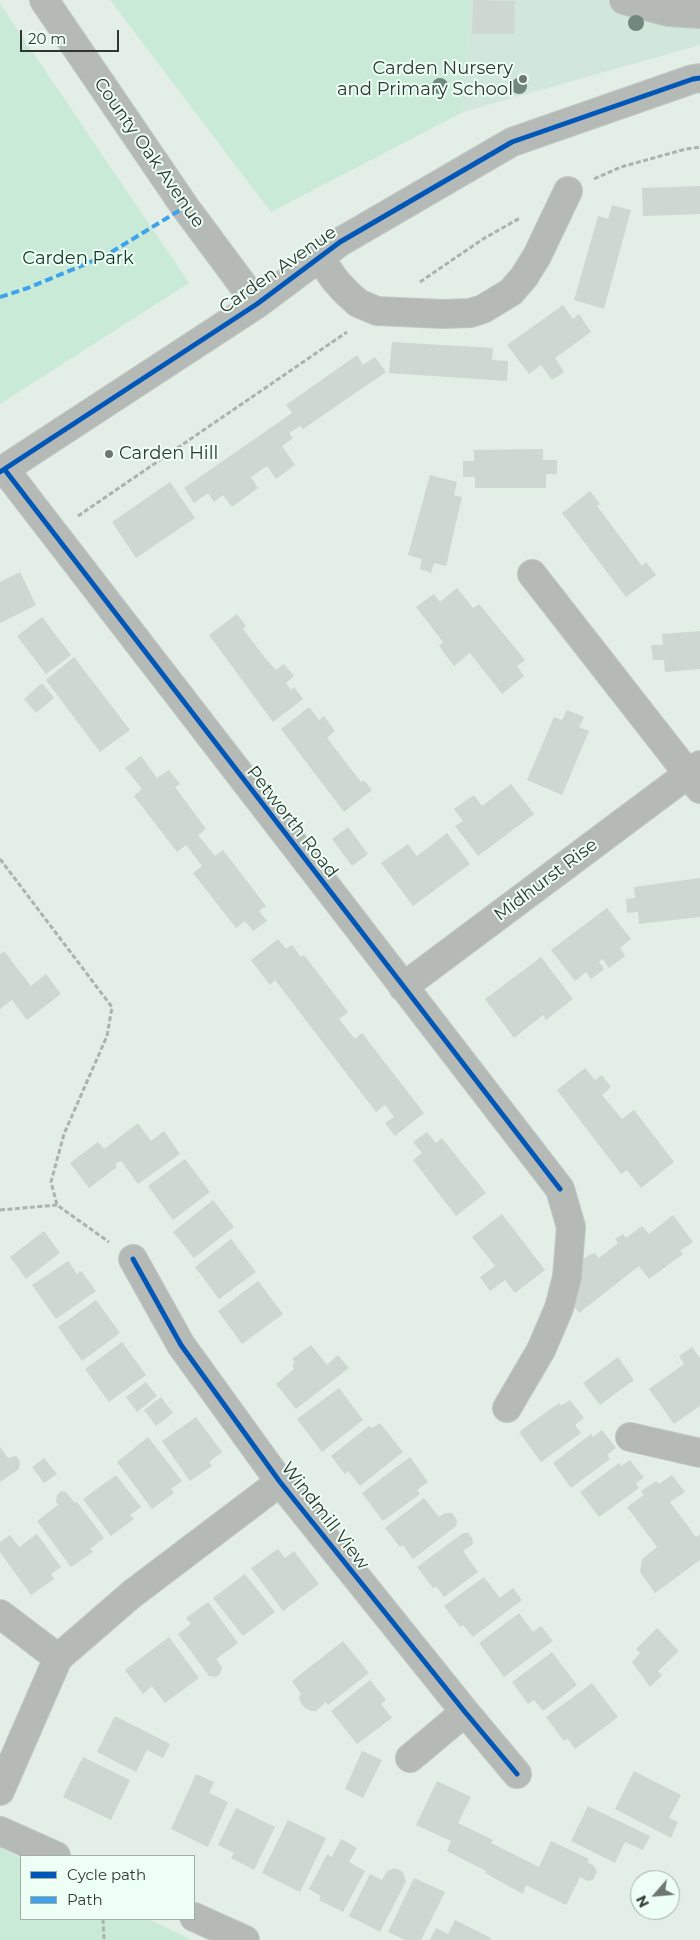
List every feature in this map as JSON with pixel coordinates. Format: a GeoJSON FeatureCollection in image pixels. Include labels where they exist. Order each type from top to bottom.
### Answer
{"type":"FeatureCollection","features":[{"type":"Feature","properties":{"kind":"street","name":"County Oak Avenue"},"geometry":{"type":"LineString","coordinates":[[44,0],[185,207],[257,304]]}},
{"type":"Feature","properties":{"kind":"street"},"geometry":{"type":"LineString","coordinates":[[624,0],[668,12],[700,14]]}},
{"type":"Feature","properties":{"kind":"street","name":"Carden Avenue"},"geometry":{"type":"LineString","coordinates":[[2,471],[257,304],[340,242],[512,142],[692,79],[700,78]]}},
{"type":"Feature","properties":{"kind":"street"},"geometry":{"type":"LineString","coordinates":[[319,257],[345,291],[358,303],[377,311],[433,314],[470,313],[483,310],[511,292],[524,277],[537,256],[568,191]]}},
{"type":"Feature","properties":{"kind":"street","name":"Petworth Road"},"geometry":{"type":"LineString","coordinates":[[2,471],[560,1189],[571,1227],[569,1259],[560,1308],[541,1350],[507,1408]]}},
{"type":"Feature","properties":{"kind":"street","name":"Midhurst Rise"},"geometry":{"type":"LineString","coordinates":[[403,987],[696,776],[532,574]]}},
{"type":"Feature","properties":{"kind":"street","name":"Windmill View"},"geometry":{"type":"LineString","coordinates":[[133,1259],[181,1345],[280,1482],[464,1712],[517,1774]]}},
{"type":"Feature","properties":{"kind":"street"},"geometry":{"type":"LineString","coordinates":[[630,1438],[700,1453]]}},
{"type":"Feature","properties":{"kind":"street","name":"Windmill View"},"geometry":{"type":"LineString","coordinates":[[0,1791],[58,1658],[132,1594],[280,1482]]}},
{"type":"Feature","properties":{"kind":"street"},"geometry":{"type":"LineString","coordinates":[[0,1614],[58,1658]]}},
{"type":"Feature","properties":{"kind":"street"},"geometry":{"type":"LineString","coordinates":[[410,1758],[464,1712]]}},
{"type":"Feature","properties":{"kind":"street"},"geometry":{"type":"LineString","coordinates":[[0,1831],[54,1855]]}},
{"type":"Feature","properties":{"kind":"street"},"geometry":{"type":"LineString","coordinates":[[195,1917],[245,1940]]}},
{"type":"Feature","properties":{"kind":"path"},"geometry":{"type":"LineString","coordinates":[[0,859],[112,1008],[107,1036],[64,1134],[51,1182],[57,1205],[133,1259]]}},
{"type":"Feature","properties":{"kind":"path"},"geometry":{"type":"LineString","coordinates":[[0,1210],[57,1205]]}},
{"type":"Feature","properties":{"kind":"path"},"geometry":{"type":"LineString","coordinates":[[103,1920],[104,1940]]}},
{"type":"Feature","properties":{"kind":"shaded area","name":"Carden Nursery and Primary School"},"geometry":{"type":"Polygon","coordinates":[[[470,0],[700,0],[700,45],[463,112],[470,0]]]}},
{"type":"Feature","properties":{"kind":"green space"},"geometry":{"type":"Polygon","coordinates":[[[110,0],[470,0],[463,112],[271,212],[110,0]]]}},
{"type":"Feature","properties":{"kind":"green space","name":"Carden Park"},"geometry":{"type":"Polygon","coordinates":[[[0,4],[189,283],[0,404],[0,4]]]}},
{"type":"Feature","properties":{"kind":"green space"},"geometry":{"type":"Polygon","coordinates":[[[0,1848],[20,1858],[20,1920],[150,1920],[192,1940],[0,1940],[0,1848]]]}},
{"type":"Feature","properties":{"kind":"building"},"geometry":{"type":"Polygon","coordinates":[[[473,0],[515,1],[514,34],[472,34],[473,0]]]}},
{"type":"Feature","properties":{"kind":"building"},"geometry":{"type":"Polygon","coordinates":[[[700,186],[700,214],[643,216],[642,188],[700,186]]]}},
{"type":"Feature","properties":{"kind":"building"},"geometry":{"type":"Polygon","coordinates":[[[612,205],[631,210],[604,309],[574,300],[598,216],[608,219],[612,205]]]}},
{"type":"Feature","properties":{"kind":"building"},"geometry":{"type":"Polygon","coordinates":[[[563,305],[573,319],[579,314],[591,332],[555,358],[564,372],[552,380],[541,365],[529,374],[507,345],[563,305]]]}},
{"type":"Feature","properties":{"kind":"building"},"geometry":{"type":"Polygon","coordinates":[[[392,342],[493,348],[492,360],[508,361],[507,381],[389,373],[392,342]]]}},
{"type":"Feature","properties":{"kind":"building"},"geometry":{"type":"Polygon","coordinates":[[[357,355],[363,365],[375,357],[386,372],[303,429],[300,426],[289,433],[293,438],[282,446],[295,465],[276,479],[267,466],[251,477],[258,488],[232,507],[223,495],[214,502],[208,493],[194,503],[184,488],[292,413],[286,405],[357,355]]]}},
{"type":"Feature","properties":{"kind":"building"},"geometry":{"type":"Polygon","coordinates":[[[543,449],[543,460],[557,460],[557,474],[546,474],[546,488],[475,488],[475,477],[463,477],[463,461],[474,461],[474,450],[543,449]]]}},
{"type":"Feature","properties":{"kind":"building"},"geometry":{"type":"Polygon","coordinates":[[[430,475],[457,482],[454,495],[462,497],[446,566],[434,563],[431,573],[420,569],[422,559],[408,555],[430,475]]]}},
{"type":"Feature","properties":{"kind":"building"},"geometry":{"type":"Polygon","coordinates":[[[170,482],[195,518],[136,558],[112,522],[170,482]]]}},
{"type":"Feature","properties":{"kind":"building"},"geometry":{"type":"Polygon","coordinates":[[[590,491],[600,504],[597,506],[642,566],[646,562],[656,575],[626,597],[562,513],[590,491]]]}},
{"type":"Feature","properties":{"kind":"building"},"geometry":{"type":"Polygon","coordinates":[[[20,572],[36,605],[0,623],[0,582],[20,572]]]}},
{"type":"Feature","properties":{"kind":"building"},"geometry":{"type":"Polygon","coordinates":[[[457,588],[473,608],[479,604],[525,660],[517,666],[524,676],[502,694],[470,653],[454,666],[439,646],[443,642],[416,607],[434,594],[440,602],[457,588]]]}},
{"type":"Feature","properties":{"kind":"building"},"geometry":{"type":"Polygon","coordinates":[[[237,614],[246,626],[243,629],[276,670],[284,664],[294,676],[286,683],[291,690],[294,687],[303,699],[273,722],[209,635],[237,614]]]}},
{"type":"Feature","properties":{"kind":"building"},"geometry":{"type":"Polygon","coordinates":[[[42,617],[71,655],[46,674],[17,636],[42,617]]]}},
{"type":"Feature","properties":{"kind":"building"},"geometry":{"type":"Polygon","coordinates":[[[700,631],[700,669],[665,672],[664,660],[653,660],[651,645],[663,645],[662,634],[700,631]]]}},
{"type":"Feature","properties":{"kind":"building"},"geometry":{"type":"Polygon","coordinates":[[[74,657],[130,730],[100,752],[46,680],[74,657]]]}},
{"type":"Feature","properties":{"kind":"building"},"geometry":{"type":"Polygon","coordinates":[[[42,683],[54,698],[36,713],[24,699],[42,683]]]}},
{"type":"Feature","properties":{"kind":"building"},"geometry":{"type":"Polygon","coordinates":[[[309,707],[319,720],[324,716],[335,731],[327,738],[361,782],[364,780],[372,790],[344,812],[281,729],[309,707]]]}},
{"type":"Feature","properties":{"kind":"building"},"geometry":{"type":"Polygon","coordinates":[[[567,710],[584,717],[579,727],[589,731],[562,795],[527,780],[554,717],[562,720],[567,710]]]}},
{"type":"Feature","properties":{"kind":"building"},"geometry":{"type":"Polygon","coordinates":[[[141,756],[157,778],[169,770],[180,784],[175,787],[206,829],[198,835],[215,856],[223,850],[266,906],[259,911],[267,921],[253,931],[245,921],[236,928],[193,873],[202,866],[186,845],[177,852],[134,796],[142,789],[125,768],[141,756]]]}},
{"type":"Feature","properties":{"kind":"building"},"geometry":{"type":"Polygon","coordinates":[[[511,784],[534,814],[478,856],[455,826],[463,821],[454,809],[474,795],[482,806],[511,784]]]}},
{"type":"Feature","properties":{"kind":"building"},"geometry":{"type":"Polygon","coordinates":[[[348,827],[368,854],[352,866],[332,839],[348,827]]]}},
{"type":"Feature","properties":{"kind":"building"},"geometry":{"type":"Polygon","coordinates":[[[447,833],[470,864],[413,906],[381,863],[408,844],[417,856],[447,833]]]}},
{"type":"Feature","properties":{"kind":"building"},"geometry":{"type":"Polygon","coordinates":[[[700,878],[700,917],[639,924],[638,912],[627,913],[626,899],[635,898],[634,887],[700,878]]]}},
{"type":"Feature","properties":{"kind":"building"},"geometry":{"type":"Polygon","coordinates":[[[607,908],[631,939],[620,948],[625,956],[609,968],[603,959],[599,962],[604,969],[591,979],[586,972],[575,981],[551,950],[607,908]]]}},
{"type":"Feature","properties":{"kind":"building"},"geometry":{"type":"Polygon","coordinates":[[[278,939],[286,949],[292,945],[301,957],[304,955],[348,1012],[339,1019],[355,1039],[362,1033],[424,1113],[395,1136],[385,1123],[394,1117],[385,1105],[376,1112],[275,980],[270,985],[251,960],[278,939]]]}},
{"type":"Feature","properties":{"kind":"building"},"geometry":{"type":"Polygon","coordinates":[[[4,951],[31,986],[46,974],[61,994],[27,1020],[12,1000],[0,1009],[0,954],[4,951]]]}},
{"type":"Feature","properties":{"kind":"building"},"geometry":{"type":"Polygon","coordinates":[[[541,957],[573,999],[546,1020],[543,1015],[514,1038],[485,999],[541,957]]]}},
{"type":"Feature","properties":{"kind":"building"},"geometry":{"type":"Polygon","coordinates":[[[585,1068],[595,1080],[602,1075],[611,1087],[602,1095],[622,1119],[634,1110],[674,1162],[641,1188],[627,1170],[621,1174],[557,1090],[585,1068]]]}},
{"type":"Feature","properties":{"kind":"building"},"geometry":{"type":"Polygon","coordinates":[[[138,1123],[151,1141],[164,1131],[180,1154],[138,1184],[121,1161],[115,1164],[117,1167],[89,1188],[70,1163],[98,1142],[104,1149],[138,1123]]]}},
{"type":"Feature","properties":{"kind":"building"},"geometry":{"type":"Polygon","coordinates":[[[427,1132],[436,1143],[442,1138],[486,1193],[456,1216],[413,1160],[422,1153],[413,1142],[427,1132]]]}},
{"type":"Feature","properties":{"kind":"building"},"geometry":{"type":"Polygon","coordinates":[[[185,1159],[210,1192],[173,1220],[148,1186],[185,1159]]]}},
{"type":"Feature","properties":{"kind":"building"},"geometry":{"type":"Polygon","coordinates":[[[213,1200],[234,1227],[194,1258],[173,1232],[213,1200]]]}},
{"type":"Feature","properties":{"kind":"building"},"geometry":{"type":"Polygon","coordinates":[[[502,1214],[545,1270],[515,1293],[505,1280],[490,1291],[480,1277],[495,1266],[472,1237],[502,1214]]]}},
{"type":"Feature","properties":{"kind":"building"},"geometry":{"type":"Polygon","coordinates":[[[673,1215],[693,1242],[680,1251],[683,1254],[649,1279],[639,1266],[579,1313],[567,1297],[575,1266],[589,1255],[595,1253],[599,1258],[618,1243],[615,1239],[623,1234],[626,1238],[642,1226],[649,1234],[673,1215]]]}},
{"type":"Feature","properties":{"kind":"building"},"geometry":{"type":"Polygon","coordinates":[[[44,1231],[60,1253],[26,1279],[10,1257],[44,1231]]]}},
{"type":"Feature","properties":{"kind":"building"},"geometry":{"type":"Polygon","coordinates":[[[231,1239],[256,1272],[219,1299],[195,1267],[231,1239]]]}},
{"type":"Feature","properties":{"kind":"building"},"geometry":{"type":"Polygon","coordinates":[[[68,1261],[77,1274],[81,1271],[96,1291],[56,1319],[32,1285],[68,1261]]]}},
{"type":"Feature","properties":{"kind":"building"},"geometry":{"type":"Polygon","coordinates":[[[258,1281],[283,1314],[242,1344],[218,1311],[258,1281]]]}},
{"type":"Feature","properties":{"kind":"building"},"geometry":{"type":"Polygon","coordinates":[[[96,1300],[120,1333],[82,1361],[58,1327],[96,1300]]]}},
{"type":"Feature","properties":{"kind":"building"},"geometry":{"type":"Polygon","coordinates":[[[122,1342],[146,1375],[109,1402],[85,1369],[122,1342]]]}},
{"type":"Feature","properties":{"kind":"building"},"geometry":{"type":"Polygon","coordinates":[[[311,1345],[327,1365],[338,1355],[349,1368],[296,1409],[276,1384],[294,1369],[292,1365],[295,1362],[292,1359],[311,1345]]]}},
{"type":"Feature","properties":{"kind":"building"},"geometry":{"type":"Polygon","coordinates":[[[692,1347],[700,1358],[700,1406],[674,1424],[649,1389],[684,1364],[679,1356],[692,1347]]]}},
{"type":"Feature","properties":{"kind":"building"},"geometry":{"type":"Polygon","coordinates":[[[618,1357],[634,1380],[600,1405],[583,1383],[618,1357]]]}},
{"type":"Feature","properties":{"kind":"building"},"geometry":{"type":"Polygon","coordinates":[[[146,1382],[157,1396],[137,1412],[126,1397],[146,1382]]]}},
{"type":"Feature","properties":{"kind":"building"},"geometry":{"type":"Polygon","coordinates":[[[339,1388],[363,1420],[322,1452],[297,1419],[339,1388]]]}},
{"type":"Feature","properties":{"kind":"building"},"geometry":{"type":"Polygon","coordinates":[[[161,1397],[173,1413],[156,1426],[144,1410],[161,1397]]]}},
{"type":"Feature","properties":{"kind":"building"},"geometry":{"type":"Polygon","coordinates":[[[570,1400],[584,1418],[575,1425],[581,1433],[541,1462],[519,1432],[559,1403],[561,1406],[570,1400]]]}},
{"type":"Feature","properties":{"kind":"building"},"geometry":{"type":"Polygon","coordinates":[[[196,1417],[222,1452],[209,1462],[212,1466],[190,1481],[162,1441],[196,1417]]]}},
{"type":"Feature","properties":{"kind":"building"},"geometry":{"type":"Polygon","coordinates":[[[380,1423],[403,1452],[360,1486],[348,1471],[345,1474],[331,1456],[369,1426],[372,1428],[380,1423]]]}},
{"type":"Feature","properties":{"kind":"building"},"geometry":{"type":"Polygon","coordinates":[[[602,1430],[616,1448],[607,1455],[610,1459],[571,1488],[553,1463],[591,1434],[593,1437],[602,1430]]]}},
{"type":"Feature","properties":{"kind":"building"},"geometry":{"type":"Polygon","coordinates":[[[148,1437],[182,1481],[171,1489],[174,1493],[152,1509],[117,1462],[148,1437]]]}},
{"type":"Feature","properties":{"kind":"building"},"geometry":{"type":"Polygon","coordinates":[[[0,1447],[8,1458],[16,1456],[20,1461],[19,1469],[0,1482],[0,1447]]]}},
{"type":"Feature","properties":{"kind":"building"},"geometry":{"type":"Polygon","coordinates":[[[410,1457],[428,1482],[417,1490],[420,1494],[383,1521],[362,1493],[410,1457]]]}},
{"type":"Feature","properties":{"kind":"building"},"geometry":{"type":"Polygon","coordinates":[[[44,1458],[57,1474],[44,1483],[32,1467],[44,1458]]]}},
{"type":"Feature","properties":{"kind":"building"},"geometry":{"type":"Polygon","coordinates":[[[630,1460],[644,1478],[636,1483],[639,1488],[599,1517],[580,1492],[619,1463],[621,1466],[630,1460]]]}},
{"type":"Feature","properties":{"kind":"building"},"geometry":{"type":"Polygon","coordinates":[[[116,1475],[141,1507],[130,1515],[134,1519],[111,1536],[83,1499],[116,1475]]]}},
{"type":"Feature","properties":{"kind":"building"},"geometry":{"type":"Polygon","coordinates":[[[672,1475],[685,1492],[670,1502],[696,1537],[700,1534],[700,1560],[655,1593],[640,1572],[642,1559],[657,1547],[627,1507],[644,1495],[641,1491],[656,1481],[659,1484],[672,1475]]]}},
{"type":"Feature","properties":{"kind":"building"},"geometry":{"type":"Polygon","coordinates":[[[61,1491],[66,1492],[75,1503],[77,1502],[104,1538],[90,1549],[93,1552],[71,1567],[37,1521],[58,1505],[56,1501],[57,1495],[61,1491]]]}},
{"type":"Feature","properties":{"kind":"building"},"geometry":{"type":"Polygon","coordinates":[[[424,1498],[439,1517],[445,1513],[452,1513],[457,1520],[456,1526],[413,1559],[403,1545],[400,1547],[385,1528],[424,1498]]]}},
{"type":"Feature","properties":{"kind":"building"},"geometry":{"type":"Polygon","coordinates":[[[463,1533],[469,1533],[472,1538],[473,1544],[463,1551],[478,1572],[444,1597],[436,1586],[433,1588],[417,1567],[463,1533]]]}},
{"type":"Feature","properties":{"kind":"building"},"geometry":{"type":"Polygon","coordinates":[[[37,1534],[61,1567],[51,1574],[54,1579],[31,1595],[0,1552],[0,1542],[10,1535],[19,1547],[37,1534]]]}},
{"type":"Feature","properties":{"kind":"building"},"geometry":{"type":"Polygon","coordinates":[[[278,1549],[285,1558],[294,1551],[319,1584],[283,1611],[251,1568],[278,1549]]]}},
{"type":"Feature","properties":{"kind":"building"},"geometry":{"type":"Polygon","coordinates":[[[245,1574],[275,1612],[243,1636],[213,1598],[245,1574]]]}},
{"type":"Feature","properties":{"kind":"building"},"geometry":{"type":"Polygon","coordinates":[[[484,1577],[500,1598],[513,1588],[522,1600],[473,1637],[463,1625],[460,1627],[444,1606],[484,1577]]]}},
{"type":"Feature","properties":{"kind":"building"},"geometry":{"type":"Polygon","coordinates":[[[208,1602],[238,1643],[216,1659],[222,1667],[220,1674],[216,1677],[209,1676],[178,1634],[191,1624],[186,1618],[208,1602]]]}},
{"type":"Feature","properties":{"kind":"building"},"geometry":{"type":"Polygon","coordinates":[[[519,1613],[533,1632],[541,1626],[553,1641],[504,1677],[479,1643],[519,1613]]]}},
{"type":"Feature","properties":{"kind":"building"},"geometry":{"type":"Polygon","coordinates":[[[657,1628],[679,1651],[658,1671],[662,1675],[650,1687],[632,1662],[640,1653],[636,1649],[657,1628]]]}},
{"type":"Feature","properties":{"kind":"building"},"geometry":{"type":"Polygon","coordinates":[[[169,1637],[199,1678],[165,1703],[152,1686],[143,1694],[125,1670],[169,1637]]]}},
{"type":"Feature","properties":{"kind":"building"},"geometry":{"type":"Polygon","coordinates":[[[343,1641],[369,1673],[328,1705],[326,1702],[316,1711],[305,1708],[299,1697],[301,1694],[292,1681],[343,1641]]]}},
{"type":"Feature","properties":{"kind":"building"},"geometry":{"type":"Polygon","coordinates":[[[552,1652],[577,1685],[543,1711],[534,1700],[528,1704],[512,1682],[552,1652]]]}},
{"type":"Feature","properties":{"kind":"building"},"geometry":{"type":"Polygon","coordinates":[[[370,1680],[386,1700],[381,1704],[392,1718],[357,1744],[331,1711],[370,1680]]]}},
{"type":"Feature","properties":{"kind":"building"},"geometry":{"type":"Polygon","coordinates":[[[592,1683],[618,1717],[575,1749],[567,1738],[564,1741],[546,1717],[592,1683]]]}},
{"type":"Feature","properties":{"kind":"building"},"geometry":{"type":"Polygon","coordinates":[[[115,1716],[170,1744],[163,1758],[147,1750],[136,1772],[97,1752],[115,1716]]]}},
{"type":"Feature","properties":{"kind":"building"},"geometry":{"type":"Polygon","coordinates":[[[362,1751],[382,1760],[363,1798],[345,1789],[362,1751]]]}},
{"type":"Feature","properties":{"kind":"building"},"geometry":{"type":"Polygon","coordinates":[[[83,1757],[130,1780],[111,1820],[63,1797],[83,1757]]]}},
{"type":"Feature","properties":{"kind":"building"},"geometry":{"type":"Polygon","coordinates":[[[634,1771],[681,1795],[669,1818],[678,1822],[671,1838],[615,1809],[634,1771]]]}},
{"type":"Feature","properties":{"kind":"building"},"geometry":{"type":"Polygon","coordinates":[[[196,1774],[214,1782],[209,1793],[228,1802],[208,1847],[171,1829],[196,1774]]]}},
{"type":"Feature","properties":{"kind":"building"},"geometry":{"type":"Polygon","coordinates":[[[437,1781],[471,1797],[458,1823],[493,1840],[491,1843],[539,1867],[551,1841],[589,1859],[587,1862],[594,1866],[597,1872],[593,1880],[588,1881],[580,1877],[566,1905],[526,1885],[523,1894],[485,1873],[486,1871],[447,1851],[451,1841],[416,1825],[437,1781]]]}},
{"type":"Feature","properties":{"kind":"building"},"geometry":{"type":"Polygon","coordinates":[[[588,1806],[650,1836],[643,1850],[625,1842],[615,1863],[571,1841],[588,1806]]]}},
{"type":"Feature","properties":{"kind":"building"},"geometry":{"type":"Polygon","coordinates":[[[236,1808],[275,1827],[254,1870],[231,1858],[234,1853],[218,1845],[236,1808]]]}},
{"type":"Feature","properties":{"kind":"building"},"geometry":{"type":"Polygon","coordinates":[[[288,1820],[326,1838],[300,1892],[262,1873],[288,1820]]]}},
{"type":"Feature","properties":{"kind":"building"},"geometry":{"type":"Polygon","coordinates":[[[341,1839],[357,1848],[349,1862],[365,1871],[343,1912],[319,1900],[321,1896],[309,1889],[327,1854],[332,1857],[341,1839]]]}},
{"type":"Feature","properties":{"kind":"building"},"geometry":{"type":"Polygon","coordinates":[[[395,1868],[403,1872],[406,1881],[380,1932],[349,1916],[370,1874],[382,1880],[387,1871],[395,1868]]]}},
{"type":"Feature","properties":{"kind":"building"},"geometry":{"type":"Polygon","coordinates":[[[414,1878],[445,1892],[421,1940],[405,1940],[388,1932],[414,1878]]]}},
{"type":"Feature","properties":{"kind":"building"},"geometry":{"type":"Polygon","coordinates":[[[455,1920],[491,1938],[490,1940],[430,1940],[436,1928],[448,1934],[455,1920]]]}},
{"type":"Feature","properties":{"kind":"marked path"},"geometry":{"type":"LineString","coordinates":[[0,297],[28,288],[105,256],[185,207]]}},
{"type":"Feature","properties":{"kind":"cycle path"},"geometry":{"type":"LineString","coordinates":[[0,472],[257,304],[340,242],[512,142],[700,78]]}},
{"type":"Feature","properties":{"kind":"cycle path"},"geometry":{"type":"LineString","coordinates":[[5,470],[560,1189]]}},
{"type":"Feature","properties":{"kind":"cycle path"},"geometry":{"type":"LineString","coordinates":[[133,1259],[181,1345],[280,1482],[517,1774]]}},
{"type":"Feature","properties":{"kind":"place","name":"Carden Nursery and Primary School"},"geometry":{"type":"Point","coordinates":[523,79]}},
{"type":"Feature","properties":{"kind":"place","name":"Carden Hill"},"geometry":{"type":"Point","coordinates":[109,454]}}]}
